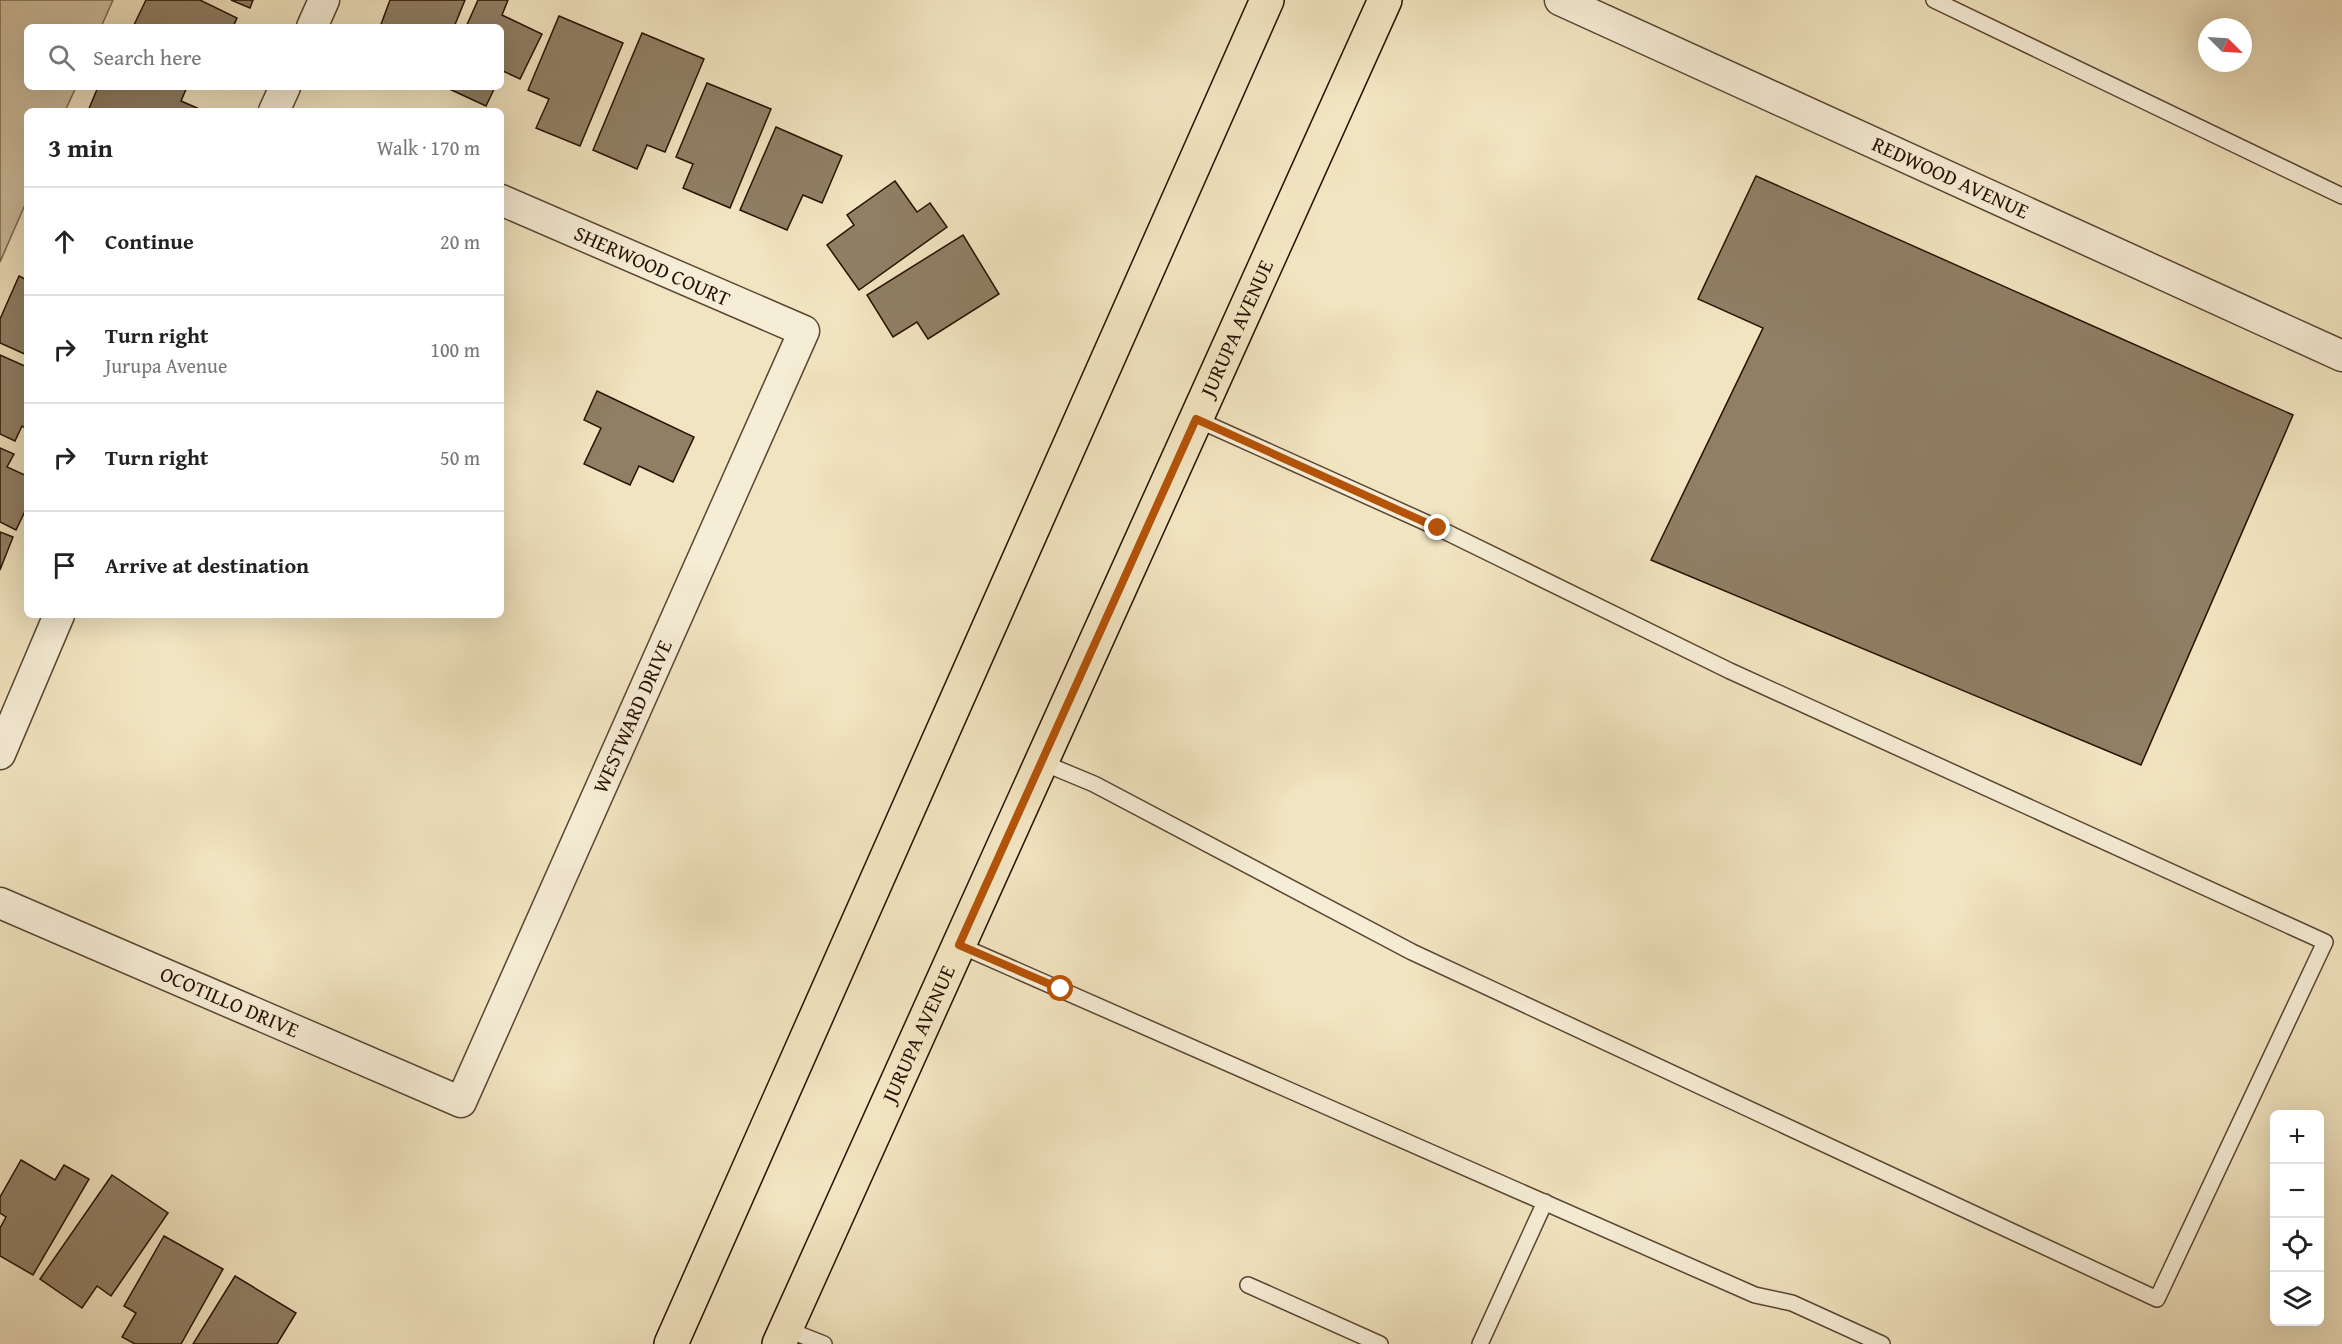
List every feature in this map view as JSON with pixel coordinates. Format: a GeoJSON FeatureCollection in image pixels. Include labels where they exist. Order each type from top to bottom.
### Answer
{"type":"FeatureCollection","features":[{"type":"Feature","properties":{"kind":"main road"},"geometry":{"type":"LineString","coordinates":[[671,1344],[1267,0]]}},
{"type":"Feature","properties":{"kind":"main road","name":"JURUPA AVENUE"},"geometry":{"type":"LineString","coordinates":[[783,1337],[1385,0]]}},
{"type":"Feature","properties":{"kind":"street"},"geometry":{"type":"LineString","coordinates":[[313,24],[324,0]]}},
{"type":"Feature","properties":{"kind":"street","name":"REDWOOD AVENUE"},"geometry":{"type":"LineString","coordinates":[[1560,0],[2342,356]]}},
{"type":"Feature","properties":{"kind":"street","name":"SHERWOOD COURT"},"geometry":{"type":"LineString","coordinates":[[504,201],[804,332]]}},
{"type":"Feature","properties":{"kind":"street","name":"WESTWARD DRIVE"},"geometry":{"type":"LineString","coordinates":[[461,1102],[804,332]]}},
{"type":"Feature","properties":{"kind":"street"},"geometry":{"type":"LineString","coordinates":[[0,754],[58,618]]}},
{"type":"Feature","properties":{"kind":"street","name":"OCOTILLO DRIVE"},"geometry":{"type":"LineString","coordinates":[[0,903],[461,1102]]}},
{"type":"Feature","properties":{"kind":"lane"},"geometry":{"type":"LineString","coordinates":[[1934,0],[2342,196]]}},
{"type":"Feature","properties":{"kind":"lane"},"geometry":{"type":"LineString","coordinates":[[1041,762],[1094,784],[1412,952],[2157,1299],[2325,942],[1730,671],[1438,528],[1196,419]]}},
{"type":"Feature","properties":{"kind":"lane"},"geometry":{"type":"LineString","coordinates":[[959,945],[1755,1295],[1792,1304],[1882,1344]]}},
{"type":"Feature","properties":{"kind":"lane"},"geometry":{"type":"LineString","coordinates":[[1480,1344],[1545,1202]]}},
{"type":"Feature","properties":{"kind":"lane"},"geometry":{"type":"LineString","coordinates":[[1248,1285],[1380,1344]]}},
{"type":"Feature","properties":{"kind":"lane"},"geometry":{"type":"LineString","coordinates":[[783,1337],[824,1344]]}},
{"type":"Feature","properties":{"kind":"shaded area"},"geometry":{"type":"Polygon","coordinates":[[[0,0],[113,0],[102,24],[24,24],[24,90],[75,90],[66,108],[24,108],[24,207],[0,262],[0,0]]]}},
{"type":"Feature","properties":{"kind":"building"},"geometry":{"type":"Polygon","coordinates":[[[146,0],[200,0],[237,18],[234,24],[134,24],[146,0]]]}},
{"type":"Feature","properties":{"kind":"building"},"geometry":{"type":"Polygon","coordinates":[[[231,0],[253,0],[250,8],[231,0]]]}},
{"type":"Feature","properties":{"kind":"building"},"geometry":{"type":"Polygon","coordinates":[[[390,0],[465,0],[455,24],[381,24],[390,0]]]}},
{"type":"Feature","properties":{"kind":"building"},"geometry":{"type":"Polygon","coordinates":[[[478,0],[508,0],[502,15],[542,34],[520,79],[504,71],[504,24],[467,24],[478,0]]]}},
{"type":"Feature","properties":{"kind":"building"},"geometry":{"type":"Polygon","coordinates":[[[559,16],[623,43],[580,146],[536,128],[549,99],[528,90],[559,16]]]}},
{"type":"Feature","properties":{"kind":"building"},"geometry":{"type":"Polygon","coordinates":[[[642,33],[704,59],[665,152],[647,145],[637,169],[593,150],[642,33]]]}},
{"type":"Feature","properties":{"kind":"building"},"geometry":{"type":"Polygon","coordinates":[[[707,83],[771,109],[730,208],[683,188],[693,164],[676,157],[707,83]]]}},
{"type":"Feature","properties":{"kind":"building"},"geometry":{"type":"Polygon","coordinates":[[[97,90],[186,90],[181,101],[197,108],[89,108],[97,90]]]}},
{"type":"Feature","properties":{"kind":"building"},"geometry":{"type":"Polygon","coordinates":[[[451,90],[494,90],[486,106],[451,90]]]}},
{"type":"Feature","properties":{"kind":"building"},"geometry":{"type":"Polygon","coordinates":[[[776,127],[842,156],[822,203],[803,195],[787,230],[740,210],[776,127]]]}},
{"type":"Feature","properties":{"kind":"building"},"geometry":{"type":"Polygon","coordinates":[[[1756,176],[2293,415],[2141,765],[1651,560],[1763,328],[1698,299],[1756,176]]]}},
{"type":"Feature","properties":{"kind":"building"},"geometry":{"type":"Polygon","coordinates":[[[895,181],[917,212],[930,203],[947,227],[859,290],[827,245],[854,225],[847,215],[895,181]]]}},
{"type":"Feature","properties":{"kind":"building"},"geometry":{"type":"Polygon","coordinates":[[[963,235],[999,294],[928,339],[917,322],[893,337],[867,295],[963,235]]]}},
{"type":"Feature","properties":{"kind":"building"},"geometry":{"type":"Polygon","coordinates":[[[19,276],[24,278],[24,354],[0,343],[0,319],[19,276]]]}},
{"type":"Feature","properties":{"kind":"building"},"geometry":{"type":"Polygon","coordinates":[[[0,355],[24,366],[24,427],[22,426],[15,441],[0,434],[0,355]]]}},
{"type":"Feature","properties":{"kind":"building"},"geometry":{"type":"Polygon","coordinates":[[[597,391],[694,437],[673,482],[639,466],[630,485],[584,464],[601,428],[584,420],[597,391]]]}},
{"type":"Feature","properties":{"kind":"building"},"geometry":{"type":"Polygon","coordinates":[[[0,448],[14,454],[7,467],[24,475],[24,513],[16,530],[0,522],[0,448]]]}},
{"type":"Feature","properties":{"kind":"building"},"geometry":{"type":"Polygon","coordinates":[[[0,532],[13,537],[0,570],[0,532]]]}},
{"type":"Feature","properties":{"kind":"building"},"geometry":{"type":"Polygon","coordinates":[[[21,1160],[55,1180],[64,1165],[89,1179],[33,1275],[0,1256],[0,1228],[6,1217],[0,1213],[0,1197],[21,1160]]]}},
{"type":"Feature","properties":{"kind":"building"},"geometry":{"type":"Polygon","coordinates":[[[112,1175],[168,1213],[111,1296],[97,1286],[82,1308],[40,1279],[112,1175]]]}},
{"type":"Feature","properties":{"kind":"building"},"geometry":{"type":"Polygon","coordinates":[[[164,1236],[223,1269],[181,1344],[135,1344],[122,1337],[136,1313],[124,1306],[164,1236]]]}},
{"type":"Feature","properties":{"kind":"building"},"geometry":{"type":"Polygon","coordinates":[[[235,1276],[296,1313],[277,1344],[193,1344],[235,1276]]]}},
{"type":"Feature","properties":{"kind":"route"},"geometry":{"type":"LineString","coordinates":[[1061,989],[959,945],[1196,419],[1438,528]]}}]}
